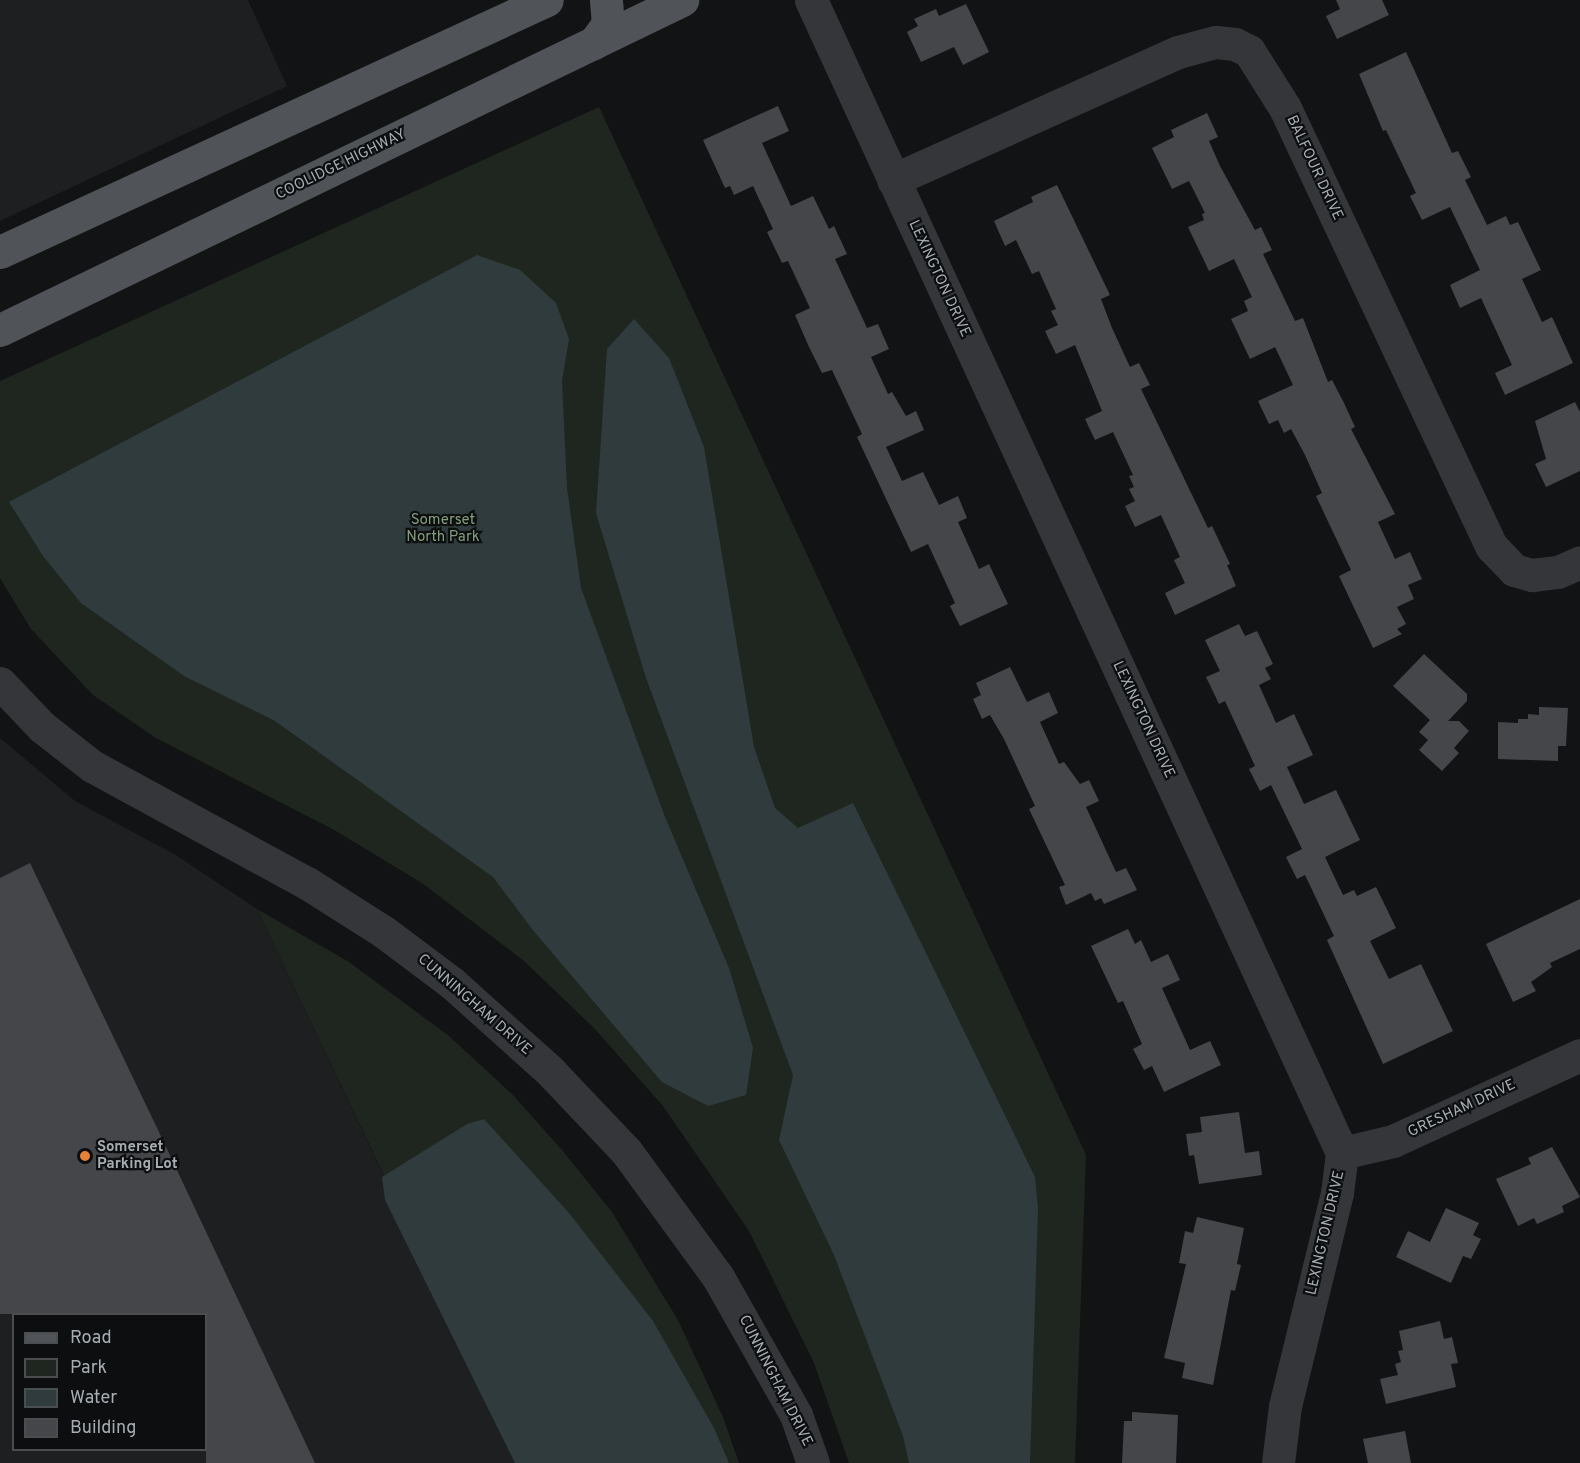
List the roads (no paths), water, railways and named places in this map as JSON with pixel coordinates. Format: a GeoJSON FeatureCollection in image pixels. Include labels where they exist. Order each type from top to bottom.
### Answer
{"type":"FeatureCollection","features":[{"type":"Feature","properties":{"kind":"main road"},"geometry":{"type":"LineString","coordinates":[[0,252],[547,0]]}},
{"type":"Feature","properties":{"kind":"main road"},"geometry":{"type":"LineString","coordinates":[[594,43],[608,24],[606,0]]}},
{"type":"Feature","properties":{"kind":"main road","name":"COOLIDGE HIGHWAY"},"geometry":{"type":"LineString","coordinates":[[0,330],[682,0]]}},
{"type":"Feature","properties":{"kind":"street","name":"LEXINGTON DRIVE"},"geometry":{"type":"LineString","coordinates":[[811,0],[1342,1153],[1337,1193],[1285,1406],[1278,1463]]}},
{"type":"Feature","properties":{"kind":"street","name":"BALFOUR DRIVE"},"geometry":{"type":"LineString","coordinates":[[892,180],[1178,52],[1216,42],[1235,44],[1249,51],[1285,108],[1492,547],[1514,570],[1532,575],[1558,572],[1580,561]]}},
{"type":"Feature","properties":{"kind":"street","name":"CUNNINGHAM DRIVE"},"geometry":{"type":"LineString","coordinates":[[0,683],[42,727],[92,766],[287,872],[384,932],[452,983],[550,1071],[626,1151],[712,1268],[749,1326],[796,1415],[813,1463]]}},
{"type":"Feature","properties":{"kind":"street","name":"GRESHAM DRIVE"},"geometry":{"type":"LineString","coordinates":[[1342,1153],[1393,1141],[1580,1055]]}},
{"type":"Feature","properties":{"kind":"water"},"geometry":{"type":"Polygon","coordinates":[[[477,255],[520,270],[556,303],[569,339],[562,381],[567,488],[581,588],[665,817],[729,968],[753,1048],[746,1095],[708,1106],[662,1082],[532,929],[493,877],[275,721],[184,676],[81,603],[43,556],[9,502],[477,255]]]}},
{"type":"Feature","properties":{"kind":"water"},"geometry":{"type":"Polygon","coordinates":[[[634,319],[669,358],[704,447],[754,747],[775,808],[798,828],[853,803],[1035,1177],[1038,1208],[1030,1463],[909,1463],[903,1436],[834,1255],[779,1140],[793,1075],[646,678],[596,513],[607,349],[634,319]]]}},
{"type":"Feature","properties":{"kind":"water"},"geometry":{"type":"Polygon","coordinates":[[[484,1119],[569,1213],[653,1321],[714,1428],[729,1463],[515,1463],[385,1200],[382,1177],[467,1124],[484,1119]]]}},
{"type":"Feature","properties":{"kind":"place","name":"Somerset Parking Lot"},"geometry":{"type":"Point","coordinates":[85,1156]}},
{"type":"Feature","properties":{"kind":"park label","name":"Somerset North Park"},"geometry":{"type":"Point","coordinates":[443,528]}}]}
